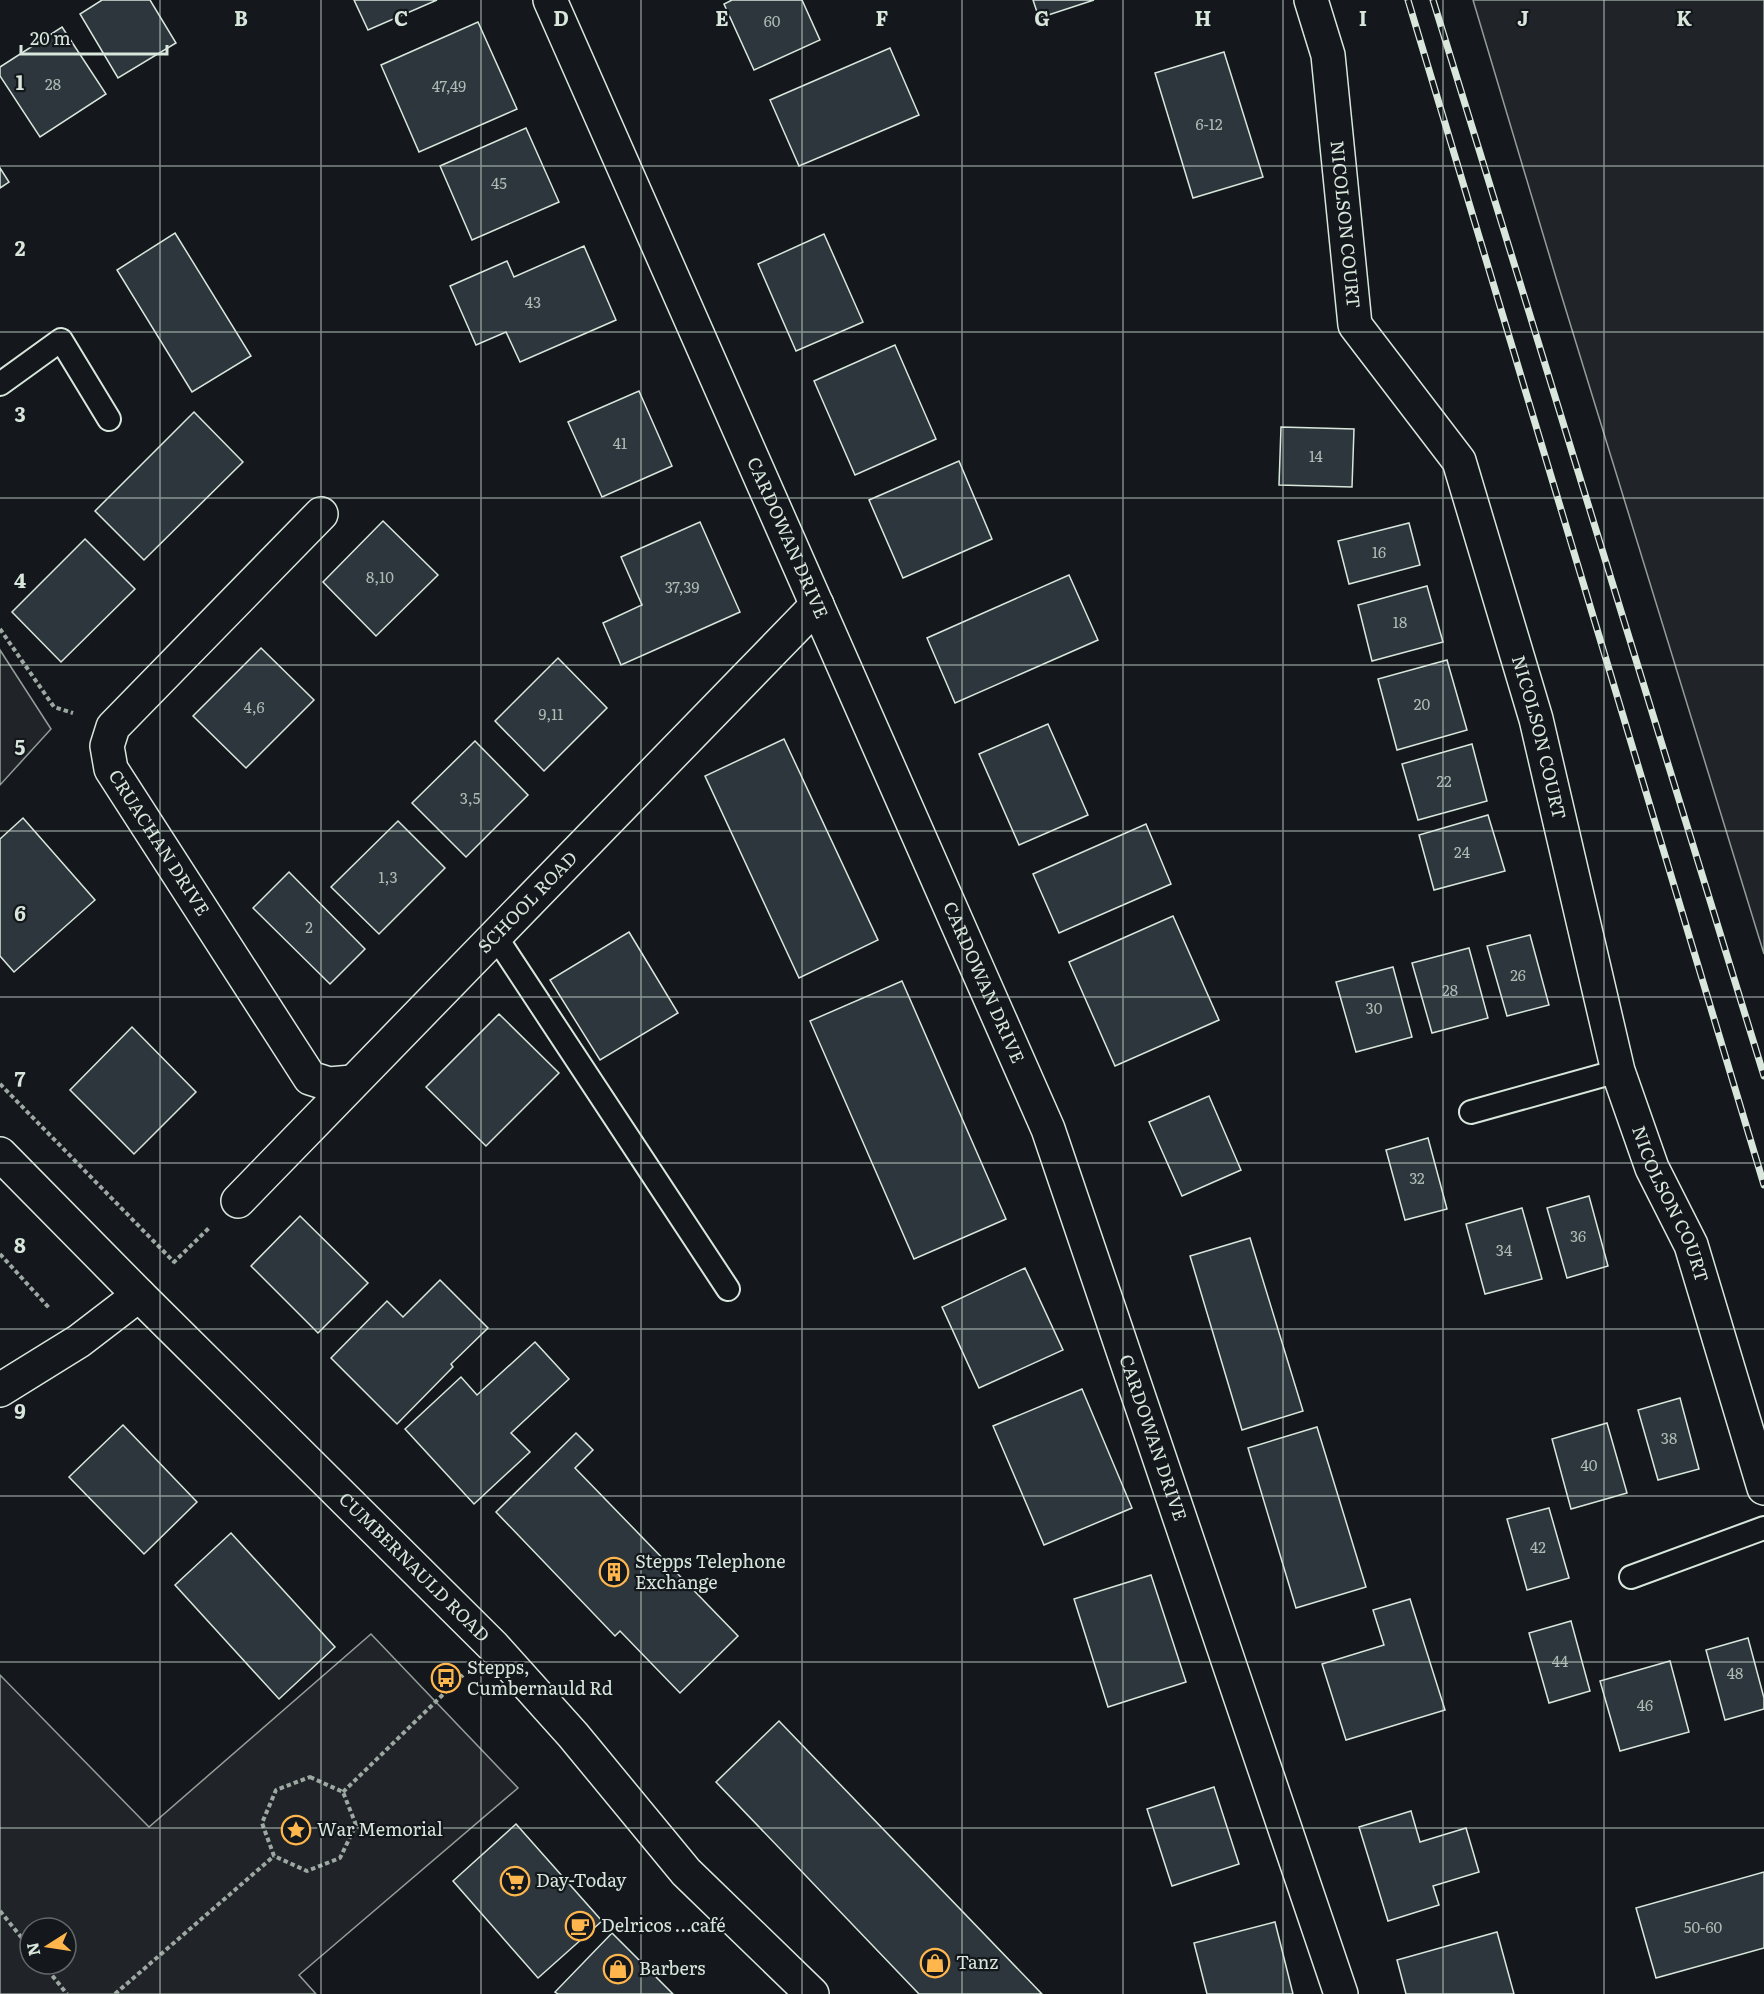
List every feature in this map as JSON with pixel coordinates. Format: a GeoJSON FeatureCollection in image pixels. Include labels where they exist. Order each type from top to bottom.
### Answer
{"type":"FeatureCollection","features":[{"type":"Feature","properties":{"kind":"street","name":"CARDOWAN DRIVE"},"geometry":{"type":"LineString","coordinates":[[550,0],[1048,1129],[1341,1994]]}},
{"type":"Feature","properties":{"kind":"street","name":"NICOLSON COURT"},"geometry":{"type":"LineString","coordinates":[[1311,0],[1328,55],[1355,325],[1459,461],[1536,719],[1618,1071],[1652,1168],[1691,1245],[1764,1488]]}},
{"type":"Feature","properties":{"kind":"street"},"geometry":{"type":"LineString","coordinates":[[113,727],[321,514]]}},
{"type":"Feature","properties":{"kind":"street","name":"SCHOOL ROAD"},"geometry":{"type":"LineString","coordinates":[[238,1201],[817,605]]}},
{"type":"Feature","properties":{"kind":"street","name":"CRUACHAN DRIVE"},"geometry":{"type":"LineString","coordinates":[[113,727],[107,746],[111,769],[310,1078],[329,1084],[352,1082]]}},
{"type":"Feature","properties":{"kind":"street","name":"CUMBERNAULD ROAD"},"geometry":{"type":"LineString","coordinates":[[0,1154],[493,1646],[573,1735],[686,1872],[812,1994]]}},
{"type":"Feature","properties":{"kind":"street"},"geometry":{"type":"LineString","coordinates":[[0,1390],[79,1341],[139,1295]]}},
{"type":"Feature","properties":{"kind":"lane"},"geometry":{"type":"LineString","coordinates":[[0,384],[61,340],[109,418]]}},
{"type":"Feature","properties":{"kind":"lane"},"geometry":{"type":"LineString","coordinates":[[496,937],[729,1289]]}},
{"type":"Feature","properties":{"kind":"lane"},"geometry":{"type":"LineString","coordinates":[[1471,1112],[1618,1071]]}},
{"type":"Feature","properties":{"kind":"lane"},"geometry":{"type":"LineString","coordinates":[[1631,1577],[1764,1528]]}},
{"type":"Feature","properties":{"kind":"path"},"geometry":{"type":"LineString","coordinates":[[0,629],[54,706],[113,727]]}},
{"type":"Feature","properties":{"kind":"path"},"geometry":{"type":"LineString","coordinates":[[0,1084],[174,1262]]}},
{"type":"Feature","properties":{"kind":"path"},"geometry":{"type":"LineString","coordinates":[[139,1295],[238,1201]]}},
{"type":"Feature","properties":{"kind":"path"},"geometry":{"type":"LineString","coordinates":[[0,1254],[79,1341]]}},
{"type":"Feature","properties":{"kind":"path"},"geometry":{"type":"LineString","coordinates":[[343,1792],[493,1646]]}},
{"type":"Feature","properties":{"kind":"path"},"geometry":{"type":"LineString","coordinates":[[310,1777],[343,1792],[356,1825],[340,1858],[307,1871],[274,1856],[261,1823],[276,1790],[310,1777]]}},
{"type":"Feature","properties":{"kind":"path"},"geometry":{"type":"LineString","coordinates":[[115,1994],[274,1856]]}},
{"type":"Feature","properties":{"kind":"path"},"geometry":{"type":"LineString","coordinates":[[0,1911],[18,1933]]}},
{"type":"Feature","properties":{"kind":"path"},"geometry":{"type":"LineString","coordinates":[[53,1976],[67,1994]]}},
{"type":"Feature","properties":{"kind":"shaded area"},"geometry":{"type":"Polygon","coordinates":[[[1473,0],[1764,0],[1764,954],[1557,281],[1473,0]]]}},
{"type":"Feature","properties":{"kind":"shaded area"},"geometry":{"type":"Polygon","coordinates":[[[0,650],[51,729],[0,785],[0,650]]]}},
{"type":"Feature","properties":{"kind":"shaded area"},"geometry":{"type":"Polygon","coordinates":[[[371,1634],[518,1788],[299,1975],[316,1994],[0,1994],[0,1675],[149,1827],[371,1634]]]}},
{"type":"Feature","properties":{"kind":"building"},"geometry":{"type":"Polygon","coordinates":[[[102,0],[150,0],[176,43],[118,78],[80,14],[102,0]]]}},
{"type":"Feature","properties":{"kind":"building"},"geometry":{"type":"Polygon","coordinates":[[[354,0],[437,0],[368,30],[354,0]]]}},
{"type":"Feature","properties":{"kind":"building"},"geometry":{"type":"Polygon","coordinates":[[[732,0],[802,0],[820,40],[754,70],[724,4],[732,0]]]}},
{"type":"Feature","properties":{"kind":"building"},"geometry":{"type":"Polygon","coordinates":[[[1033,0],[1094,0],[1039,18],[1033,0]]]}},
{"type":"Feature","properties":{"kind":"building"},"geometry":{"type":"Polygon","coordinates":[[[478,22],[517,109],[419,152],[381,65],[478,22]]]}},
{"type":"Feature","properties":{"kind":"building"},"geometry":{"type":"Polygon","coordinates":[[[62,27],[106,94],[40,137],[0,76],[0,67],[62,27]]]}},
{"type":"Feature","properties":{"kind":"building"},"geometry":{"type":"Polygon","coordinates":[[[890,48],[919,115],[799,166],[770,100],[890,48]]]}},
{"type":"Feature","properties":{"kind":"building"},"geometry":{"type":"Polygon","coordinates":[[[1224,52],[1263,177],[1193,198],[1155,73],[1224,52]]]}},
{"type":"Feature","properties":{"kind":"building"},"geometry":{"type":"Polygon","coordinates":[[[526,128],[559,202],[472,240],[440,166],[526,128]]]}},
{"type":"Feature","properties":{"kind":"building"},"geometry":{"type":"Polygon","coordinates":[[[0,168],[9,182],[0,188],[0,168]]]}},
{"type":"Feature","properties":{"kind":"building"},"geometry":{"type":"Polygon","coordinates":[[[175,233],[251,356],[192,392],[117,270],[175,233]]]}},
{"type":"Feature","properties":{"kind":"building"},"geometry":{"type":"Polygon","coordinates":[[[824,234],[863,322],[796,351],[758,264],[824,234]]]}},
{"type":"Feature","properties":{"kind":"building"},"geometry":{"type":"Polygon","coordinates":[[[584,246],[616,320],[520,362],[506,332],[476,345],[450,286],[507,261],[514,277],[584,246]]]}},
{"type":"Feature","properties":{"kind":"building"},"geometry":{"type":"Polygon","coordinates":[[[895,345],[936,439],[855,475],[814,381],[895,345]]]}},
{"type":"Feature","properties":{"kind":"building"},"geometry":{"type":"Polygon","coordinates":[[[639,391],[672,466],[602,497],[568,422],[639,391]]]}},
{"type":"Feature","properties":{"kind":"building"},"geometry":{"type":"Polygon","coordinates":[[[194,412],[243,462],[144,560],[95,511],[194,412]]]}},
{"type":"Feature","properties":{"kind":"building"},"geometry":{"type":"Polygon","coordinates":[[[1281,427],[1354,429],[1352,487],[1279,485],[1281,427]]]}},
{"type":"Feature","properties":{"kind":"building"},"geometry":{"type":"Polygon","coordinates":[[[959,461],[992,539],[903,578],[869,500],[959,461]]]}},
{"type":"Feature","properties":{"kind":"building"},"geometry":{"type":"Polygon","coordinates":[[[383,521],[438,575],[376,636],[323,582],[383,521]]]}},
{"type":"Feature","properties":{"kind":"building"},"geometry":{"type":"Polygon","coordinates":[[[700,522],[740,612],[621,665],[603,623],[642,605],[621,557],[700,522]]]}},
{"type":"Feature","properties":{"kind":"building"},"geometry":{"type":"Polygon","coordinates":[[[1409,523],[1420,565],[1349,584],[1338,541],[1409,523]]]}},
{"type":"Feature","properties":{"kind":"building"},"geometry":{"type":"Polygon","coordinates":[[[85,539],[135,589],[61,662],[12,612],[85,539]]]}},
{"type":"Feature","properties":{"kind":"building"},"geometry":{"type":"Polygon","coordinates":[[[1069,575],[1098,640],[955,703],[927,638],[1069,575]]]}},
{"type":"Feature","properties":{"kind":"building"},"geometry":{"type":"Polygon","coordinates":[[[1427,586],[1443,642],[1372,661],[1358,605],[1427,586]]]}},
{"type":"Feature","properties":{"kind":"building"},"geometry":{"type":"Polygon","coordinates":[[[261,648],[314,700],[246,768],[193,716],[261,648]]]}},
{"type":"Feature","properties":{"kind":"building"},"geometry":{"type":"Polygon","coordinates":[[[558,658],[607,708],[544,771],[495,721],[558,658]]]}},
{"type":"Feature","properties":{"kind":"building"},"geometry":{"type":"Polygon","coordinates":[[[1447,660],[1467,730],[1397,750],[1378,679],[1447,660]]]}},
{"type":"Feature","properties":{"kind":"building"},"geometry":{"type":"Polygon","coordinates":[[[1048,724],[1088,815],[1019,845],[979,754],[1048,724]]]}},
{"type":"Feature","properties":{"kind":"building"},"geometry":{"type":"Polygon","coordinates":[[[784,739],[878,940],[799,978],[705,776],[784,739]]]}},
{"type":"Feature","properties":{"kind":"building"},"geometry":{"type":"Polygon","coordinates":[[[475,741],[528,795],[466,857],[412,803],[475,741]]]}},
{"type":"Feature","properties":{"kind":"building"},"geometry":{"type":"Polygon","coordinates":[[[1472,744],[1487,801],[1418,820],[1402,764],[1472,744]]]}},
{"type":"Feature","properties":{"kind":"building"},"geometry":{"type":"Polygon","coordinates":[[[1488,815],[1505,871],[1434,890],[1419,835],[1488,815]]]}},
{"type":"Feature","properties":{"kind":"building"},"geometry":{"type":"Polygon","coordinates":[[[23,818],[95,900],[14,972],[0,956],[0,839],[23,818]]]}},
{"type":"Feature","properties":{"kind":"building"},"geometry":{"type":"Polygon","coordinates":[[[398,821],[445,868],[379,934],[331,887],[398,821]]]}},
{"type":"Feature","properties":{"kind":"building"},"geometry":{"type":"Polygon","coordinates":[[[1146,824],[1171,884],[1059,933],[1033,874],[1146,824]]]}},
{"type":"Feature","properties":{"kind":"building"},"geometry":{"type":"Polygon","coordinates":[[[289,872],[365,949],[330,984],[253,908],[289,872]]]}},
{"type":"Feature","properties":{"kind":"building"},"geometry":{"type":"Polygon","coordinates":[[[1173,916],[1219,1020],[1115,1066],[1069,962],[1173,916]]]}},
{"type":"Feature","properties":{"kind":"building"},"geometry":{"type":"Polygon","coordinates":[[[629,932],[678,1013],[600,1060],[550,980],[629,932]]]}},
{"type":"Feature","properties":{"kind":"building"},"geometry":{"type":"Polygon","coordinates":[[[1530,935],[1549,1005],[1507,1016],[1487,946],[1530,935]]]}},
{"type":"Feature","properties":{"kind":"building"},"geometry":{"type":"Polygon","coordinates":[[[1469,948],[1488,1018],[1432,1033],[1412,963],[1469,948]]]}},
{"type":"Feature","properties":{"kind":"building"},"geometry":{"type":"Polygon","coordinates":[[[1393,967],[1412,1037],[1356,1052],[1336,982],[1393,967]]]}},
{"type":"Feature","properties":{"kind":"building"},"geometry":{"type":"Polygon","coordinates":[[[902,981],[1006,1219],[914,1259],[810,1021],[902,981]]]}},
{"type":"Feature","properties":{"kind":"building"},"geometry":{"type":"Polygon","coordinates":[[[499,1014],[559,1073],[486,1146],[426,1087],[499,1014]]]}},
{"type":"Feature","properties":{"kind":"building"},"geometry":{"type":"Polygon","coordinates":[[[132,1027],[196,1092],[134,1154],[70,1090],[132,1027]]]}},
{"type":"Feature","properties":{"kind":"building"},"geometry":{"type":"Polygon","coordinates":[[[1209,1096],[1241,1170],[1182,1196],[1149,1122],[1209,1096]]]}},
{"type":"Feature","properties":{"kind":"building"},"geometry":{"type":"Polygon","coordinates":[[[1428,1138],[1447,1209],[1405,1220],[1386,1150],[1428,1138]]]}},
{"type":"Feature","properties":{"kind":"building"},"geometry":{"type":"Polygon","coordinates":[[[1589,1196],[1608,1266],[1567,1278],[1547,1208],[1589,1196]]]}},
{"type":"Feature","properties":{"kind":"building"},"geometry":{"type":"Polygon","coordinates":[[[1522,1208],[1542,1279],[1485,1294],[1466,1224],[1522,1208]]]}},
{"type":"Feature","properties":{"kind":"building"},"geometry":{"type":"Polygon","coordinates":[[[300,1216],[368,1283],[318,1333],[251,1266],[300,1216]]]}},
{"type":"Feature","properties":{"kind":"building"},"geometry":{"type":"Polygon","coordinates":[[[1250,1238],[1303,1411],[1242,1430],[1190,1256],[1250,1238]]]}},
{"type":"Feature","properties":{"kind":"building"},"geometry":{"type":"Polygon","coordinates":[[[1025,1268],[1063,1350],[979,1388],[942,1307],[1025,1268]]]}},
{"type":"Feature","properties":{"kind":"building"},"geometry":{"type":"Polygon","coordinates":[[[440,1280],[488,1328],[451,1364],[453,1367],[397,1424],[331,1358],[387,1301],[403,1317],[440,1280]]]}},
{"type":"Feature","properties":{"kind":"building"},"geometry":{"type":"Polygon","coordinates":[[[535,1342],[569,1379],[511,1433],[530,1452],[474,1504],[405,1429],[461,1377],[477,1395],[535,1342]]]}},
{"type":"Feature","properties":{"kind":"building"},"geometry":{"type":"Polygon","coordinates":[[[1082,1389],[1132,1508],[1044,1545],[993,1426],[1082,1389]]]}},
{"type":"Feature","properties":{"kind":"building"},"geometry":{"type":"Polygon","coordinates":[[[1680,1398],[1699,1469],[1658,1480],[1638,1410],[1680,1398]]]}},
{"type":"Feature","properties":{"kind":"building"},"geometry":{"type":"Polygon","coordinates":[[[1607,1423],[1627,1493],[1571,1509],[1552,1439],[1607,1423]]]}},
{"type":"Feature","properties":{"kind":"building"},"geometry":{"type":"Polygon","coordinates":[[[123,1425],[197,1502],[144,1554],[69,1477],[123,1425]]]}},
{"type":"Feature","properties":{"kind":"building"},"geometry":{"type":"Polygon","coordinates":[[[1317,1427],[1366,1587],[1296,1608],[1248,1448],[1317,1427]]]}},
{"type":"Feature","properties":{"kind":"building","name":"Stepps Telephone Exchange"},"geometry":{"type":"Polygon","coordinates":[[[576,1433],[593,1450],[575,1468],[738,1636],[680,1693],[620,1631],[615,1636],[496,1512],[576,1433]]]}},
{"type":"Feature","properties":{"kind":"building"},"geometry":{"type":"Polygon","coordinates":[[[1549,1508],[1569,1578],[1527,1590],[1507,1519],[1549,1508]]]}},
{"type":"Feature","properties":{"kind":"building"},"geometry":{"type":"Polygon","coordinates":[[[231,1533],[335,1647],[279,1699],[175,1585],[231,1533]]]}},
{"type":"Feature","properties":{"kind":"building"},"geometry":{"type":"Polygon","coordinates":[[[1151,1575],[1186,1682],[1108,1707],[1074,1599],[1151,1575]]]}},
{"type":"Feature","properties":{"kind":"building"},"geometry":{"type":"Polygon","coordinates":[[[1410,1599],[1445,1710],[1346,1740],[1322,1664],[1384,1645],[1373,1610],[1410,1599]]]}},
{"type":"Feature","properties":{"kind":"building"},"geometry":{"type":"Polygon","coordinates":[[[1571,1621],[1590,1691],[1549,1703],[1529,1633],[1571,1621]]]}},
{"type":"Feature","properties":{"kind":"building"},"geometry":{"type":"Polygon","coordinates":[[[1748,1638],[1764,1698],[1764,1709],[1725,1720],[1706,1650],[1748,1638]]]}},
{"type":"Feature","properties":{"kind":"building"},"geometry":{"type":"Polygon","coordinates":[[[1670,1661],[1689,1732],[1620,1751],[1600,1681],[1670,1661]]]}},
{"type":"Feature","properties":{"kind":"building"},"geometry":{"type":"Polygon","coordinates":[[[779,1721],[1042,1994],[919,1994],[716,1782],[779,1721]]]}},
{"type":"Feature","properties":{"kind":"building"},"geometry":{"type":"Polygon","coordinates":[[[1214,1787],[1239,1864],[1172,1886],[1147,1809],[1214,1787]]]}},
{"type":"Feature","properties":{"kind":"building"},"geometry":{"type":"Polygon","coordinates":[[[1411,1811],[1420,1842],[1466,1828],[1479,1872],[1433,1886],[1439,1905],[1388,1921],[1359,1827],[1411,1811]]]}},
{"type":"Feature","properties":{"kind":"building"},"geometry":{"type":"Polygon","coordinates":[[[516,1824],[602,1921],[538,1978],[453,1881],[516,1824]]]}},
{"type":"Feature","properties":{"kind":"building"},"geometry":{"type":"Polygon","coordinates":[[[1764,1872],[1764,1948],[1656,1978],[1636,1908],[1764,1872]]]}},
{"type":"Feature","properties":{"kind":"building"},"geometry":{"type":"Polygon","coordinates":[[[1275,1922],[1293,1994],[1207,1994],[1194,1943],[1275,1922]]]}},
{"type":"Feature","properties":{"kind":"building"},"geometry":{"type":"Polygon","coordinates":[[[1497,1932],[1514,1994],[1406,1994],[1397,1960],[1497,1932]]]}},
{"type":"Feature","properties":{"kind":"building"},"geometry":{"type":"Polygon","coordinates":[[[612,1933],[673,1994],[558,1994],[555,1992],[612,1933]]]}},
{"type":"Feature","properties":{"kind":"railway"},"geometry":{"type":"LineString","coordinates":[[1408,0],[1764,1185]]}},
{"type":"Feature","properties":{"kind":"railway"},"geometry":{"type":"LineString","coordinates":[[1433,0],[1764,1076]]}},
{"type":"Feature","properties":{"kind":"place","name":"Stepps Telephone Exchange"},"geometry":{"type":"Point","coordinates":[614,1572]}},
{"type":"Feature","properties":{"kind":"place","name":"Stepps, Cumbernauld Rd"},"geometry":{"type":"Point","coordinates":[446,1678]}},
{"type":"Feature","properties":{"kind":"place","name":"War Memorial"},"geometry":{"type":"Point","coordinates":[296,1830]}},
{"type":"Feature","properties":{"kind":"place","name":"Day-Today"},"geometry":{"type":"Point","coordinates":[515,1881]}},
{"type":"Feature","properties":{"kind":"place","name":"Delricos …café"},"geometry":{"type":"Point","coordinates":[580,1926]}},
{"type":"Feature","properties":{"kind":"place","name":"Tanz"},"geometry":{"type":"Point","coordinates":[935,1963]}},
{"type":"Feature","properties":{"kind":"place","name":"Barbers"},"geometry":{"type":"Point","coordinates":[618,1969]}}]}
